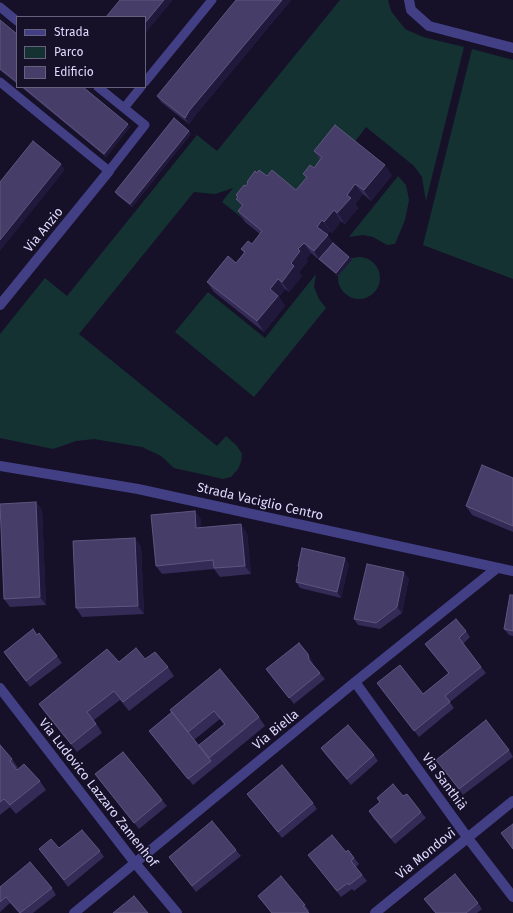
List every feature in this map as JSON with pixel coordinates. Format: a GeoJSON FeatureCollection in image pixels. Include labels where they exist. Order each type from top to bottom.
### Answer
{"type":"FeatureCollection","features":[{"type":"Feature","properties":{"kind":"street"},"geometry":{"type":"LineString","coordinates":[[409,0],[411,10],[429,26],[513,48]]}},
{"type":"Feature","properties":{"kind":"street","name":"Via Anzio"},"geometry":{"type":"LineString","coordinates":[[0,305],[109,171]]}},
{"type":"Feature","properties":{"kind":"street","name":"Strada Vaciglio Centro"},"geometry":{"type":"LineString","coordinates":[[0,466],[138,489],[513,571]]}},
{"type":"Feature","properties":{"kind":"street","name":"Via Biella"},"geometry":{"type":"LineString","coordinates":[[74,913],[355,682],[497,568]]}},
{"type":"Feature","properties":{"kind":"street","name":"Via Santhià"},"geometry":{"type":"LineString","coordinates":[[355,682],[467,837],[513,897]]}},
{"type":"Feature","properties":{"kind":"street","name":"Via Ludovico Lazzaro Zamenhof"},"geometry":{"type":"LineString","coordinates":[[0,688],[135,863],[177,913]]}},
{"type":"Feature","properties":{"kind":"street","name":"Via Mondovì"},"geometry":{"type":"LineString","coordinates":[[375,913],[513,801]]}},
{"type":"Feature","properties":{"kind":"lane"},"geometry":{"type":"LineString","coordinates":[[146,81],[212,0]]}},
{"type":"Feature","properties":{"kind":"lane"},"geometry":{"type":"LineString","coordinates":[[0,7],[16,20]]}},
{"type":"Feature","properties":{"kind":"lane"},"geometry":{"type":"LineString","coordinates":[[0,82],[109,171]]}},
{"type":"Feature","properties":{"kind":"lane","name":"Via Anzio"},"geometry":{"type":"LineString","coordinates":[[99,88],[146,126],[109,171]]}},
{"type":"Feature","properties":{"kind":"lane"},"geometry":{"type":"LineString","coordinates":[[124,108],[140,88]]}},
{"type":"Feature","properties":{"kind":"green space"},"geometry":{"type":"Polygon","coordinates":[[[340,0],[388,0],[391,11],[405,29],[423,37],[464,47],[426,201],[422,177],[414,166],[366,127],[353,144],[310,184],[246,221],[222,202],[233,188],[215,194],[194,192],[79,334],[217,446],[226,436],[237,446],[242,454],[238,469],[231,477],[223,479],[174,468],[161,456],[142,447],[94,439],[76,441],[53,449],[0,438],[0,334],[45,278],[67,296],[197,135],[217,151],[340,0]]]}},
{"type":"Feature","properties":{"kind":"green space"},"geometry":{"type":"Polygon","coordinates":[[[472,49],[513,60],[513,279],[423,245],[472,49]]]}},
{"type":"Feature","properties":{"kind":"green space"},"geometry":{"type":"Polygon","coordinates":[[[398,176],[406,185],[409,200],[405,220],[395,244],[387,245],[373,237],[363,235],[349,237],[398,176]]]}},
{"type":"Feature","properties":{"kind":"green space"},"geometry":{"type":"Polygon","coordinates":[[[355,257],[363,257],[371,260],[377,266],[380,278],[377,290],[371,296],[363,299],[355,299],[347,296],[341,290],[338,282],[338,274],[341,266],[347,260],[355,257]]]}},
{"type":"Feature","properties":{"kind":"green space"},"geometry":{"type":"Polygon","coordinates":[[[316,274],[314,287],[319,299],[326,308],[254,397],[175,332],[208,292],[265,338],[316,274]]]}},
{"type":"Feature","properties":{"kind":"building"},"geometry":{"type":"Polygon","coordinates":[[[120,0],[164,0],[146,22],[146,16],[107,16],[120,0]]]}},
{"type":"Feature","properties":{"kind":"building"},"geometry":{"type":"Polygon","coordinates":[[[236,0],[282,0],[189,111],[185,118],[157,96],[236,0]]]}},
{"type":"Feature","properties":{"kind":"building"},"geometry":{"type":"Polygon","coordinates":[[[0,20],[16,33],[16,81],[0,69],[0,20]]]}},
{"type":"Feature","properties":{"kind":"building"},"geometry":{"type":"Polygon","coordinates":[[[24,88],[84,88],[128,124],[104,154],[24,88]]]}},
{"type":"Feature","properties":{"kind":"building"},"geometry":{"type":"Polygon","coordinates":[[[174,118],[189,131],[130,204],[115,192],[174,118]]]}},
{"type":"Feature","properties":{"kind":"building"},"geometry":{"type":"Polygon","coordinates":[[[335,125],[385,165],[364,190],[355,184],[347,195],[351,198],[337,213],[334,210],[324,222],[322,220],[317,227],[328,235],[314,251],[304,243],[298,249],[300,251],[291,263],[294,266],[282,282],[278,279],[270,289],[278,296],[257,321],[207,282],[228,256],[236,263],[245,252],[241,249],[248,241],[252,244],[262,231],[238,211],[243,205],[236,199],[238,197],[236,195],[244,185],[246,186],[248,183],[247,182],[255,171],[257,173],[259,170],[267,176],[272,170],[296,190],[307,177],[303,174],[310,165],[314,168],[322,157],[314,151],[335,125]]]}},
{"type":"Feature","properties":{"kind":"building"},"geometry":{"type":"Polygon","coordinates":[[[33,141],[61,164],[0,240],[0,182],[33,141]]]}},
{"type":"Feature","properties":{"kind":"building"},"geometry":{"type":"Polygon","coordinates":[[[333,243],[349,257],[336,273],[319,259],[333,243]]]}},
{"type":"Feature","properties":{"kind":"building"},"geometry":{"type":"Polygon","coordinates":[[[482,465],[513,478],[513,526],[466,506],[482,465]]]}},
{"type":"Feature","properties":{"kind":"building"},"geometry":{"type":"Polygon","coordinates":[[[36,502],[40,597],[4,599],[0,504],[36,502]]]}},
{"type":"Feature","properties":{"kind":"building"},"geometry":{"type":"Polygon","coordinates":[[[195,511],[196,528],[241,524],[245,566],[214,568],[213,560],[156,566],[151,515],[195,511]]]}},
{"type":"Feature","properties":{"kind":"building"},"geometry":{"type":"Polygon","coordinates":[[[135,538],[138,606],[76,608],[73,541],[135,538]]]}},
{"type":"Feature","properties":{"kind":"building"},"geometry":{"type":"Polygon","coordinates":[[[302,548],[345,558],[337,592],[296,582],[302,548]]]}},
{"type":"Feature","properties":{"kind":"building"},"geometry":{"type":"Polygon","coordinates":[[[367,564],[404,572],[397,607],[376,623],[354,619],[367,564]]]}},
{"type":"Feature","properties":{"kind":"building"},"geometry":{"type":"Polygon","coordinates":[[[510,595],[513,595],[513,631],[504,629],[510,595]]]}},
{"type":"Feature","properties":{"kind":"building"},"geometry":{"type":"Polygon","coordinates":[[[456,619],[466,631],[459,638],[481,667],[445,696],[450,702],[414,731],[377,683],[400,665],[423,694],[449,673],[425,644],[456,619]]]}},
{"type":"Feature","properties":{"kind":"building"},"geometry":{"type":"Polygon","coordinates":[[[33,629],[37,635],[39,633],[57,656],[26,681],[4,652],[33,629]]]}},
{"type":"Feature","properties":{"kind":"building"},"geometry":{"type":"Polygon","coordinates":[[[299,643],[308,654],[309,660],[320,673],[289,698],[266,669],[299,643]]]}},
{"type":"Feature","properties":{"kind":"building"},"geometry":{"type":"Polygon","coordinates":[[[136,648],[145,659],[155,652],[168,667],[123,702],[114,691],[87,712],[96,724],[71,744],[39,704],[107,649],[119,662],[136,648]]]}},
{"type":"Feature","properties":{"kind":"building"},"geometry":{"type":"Polygon","coordinates":[[[220,669],[259,717],[209,758],[199,745],[225,724],[214,711],[188,732],[170,710],[220,669]]]}},
{"type":"Feature","properties":{"kind":"building"},"geometry":{"type":"Polygon","coordinates":[[[172,712],[211,761],[188,779],[149,731],[172,712]]]}},
{"type":"Feature","properties":{"kind":"building"},"geometry":{"type":"Polygon","coordinates":[[[486,720],[509,750],[459,789],[436,760],[486,720]]]}},
{"type":"Feature","properties":{"kind":"building"},"geometry":{"type":"Polygon","coordinates":[[[348,725],[374,755],[347,779],[321,748],[348,725]]]}},
{"type":"Feature","properties":{"kind":"building"},"geometry":{"type":"Polygon","coordinates":[[[0,745],[12,759],[10,761],[17,770],[24,764],[40,781],[10,805],[4,799],[0,802],[0,745]]]}},
{"type":"Feature","properties":{"kind":"building"},"geometry":{"type":"Polygon","coordinates":[[[123,752],[162,800],[134,823],[95,774],[123,752]]]}},
{"type":"Feature","properties":{"kind":"building"},"geometry":{"type":"Polygon","coordinates":[[[282,765],[313,803],[278,832],[247,794],[282,765]]]}},
{"type":"Feature","properties":{"kind":"building"},"geometry":{"type":"Polygon","coordinates":[[[393,784],[403,796],[407,794],[421,812],[391,838],[369,811],[380,802],[377,798],[393,784]]]}},
{"type":"Feature","properties":{"kind":"building"},"geometry":{"type":"Polygon","coordinates":[[[212,821],[236,850],[192,886],[169,857],[212,821]]]}},
{"type":"Feature","properties":{"kind":"building"},"geometry":{"type":"Polygon","coordinates":[[[513,824],[513,849],[501,833],[513,824]]]}},
{"type":"Feature","properties":{"kind":"building"},"geometry":{"type":"Polygon","coordinates":[[[82,830],[100,851],[64,880],[39,849],[51,839],[59,848],[82,830]]]}},
{"type":"Feature","properties":{"kind":"building"},"geometry":{"type":"Polygon","coordinates":[[[332,835],[346,852],[348,850],[354,858],[351,861],[362,875],[349,885],[348,883],[337,891],[308,855],[332,835]]]}},
{"type":"Feature","properties":{"kind":"building"},"geometry":{"type":"Polygon","coordinates":[[[30,862],[52,888],[20,913],[6,897],[0,902],[0,887],[30,862]]]}},
{"type":"Feature","properties":{"kind":"building"},"geometry":{"type":"Polygon","coordinates":[[[455,874],[478,903],[466,913],[436,913],[424,899],[455,874]]]}},
{"type":"Feature","properties":{"kind":"building"},"geometry":{"type":"Polygon","coordinates":[[[281,876],[305,905],[303,906],[309,913],[272,913],[258,896],[281,876]]]}},
{"type":"Feature","properties":{"kind":"building"},"geometry":{"type":"Polygon","coordinates":[[[134,896],[148,913],[113,913],[134,896]]]}}]}
